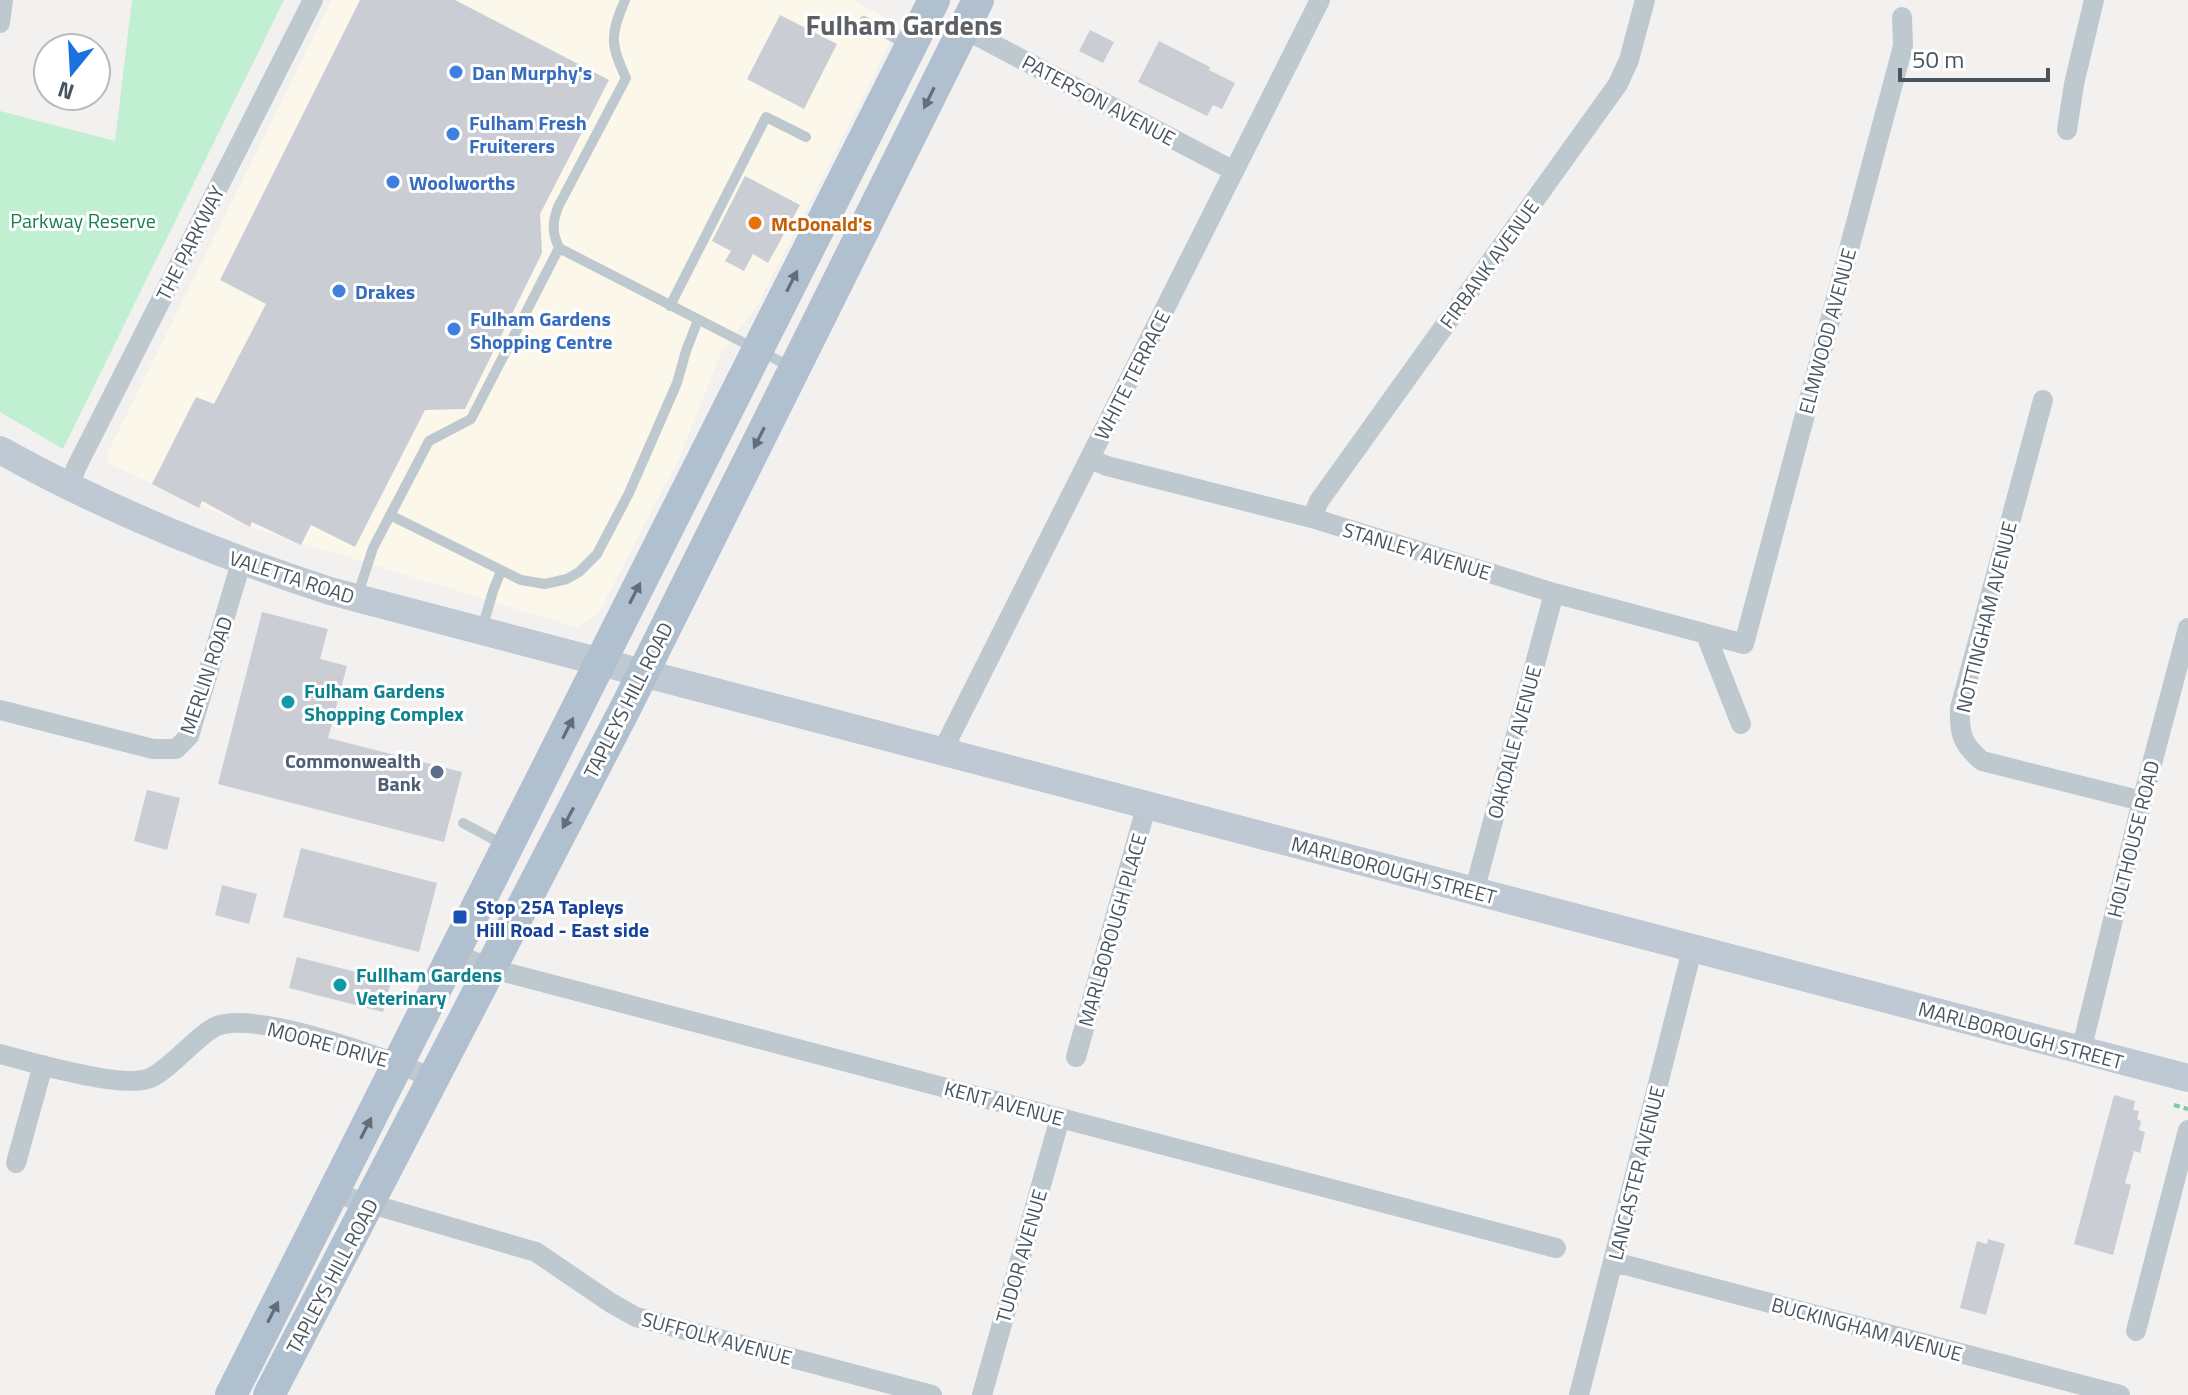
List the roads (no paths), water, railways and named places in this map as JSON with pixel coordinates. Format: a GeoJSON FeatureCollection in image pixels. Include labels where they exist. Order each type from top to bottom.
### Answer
{"type":"FeatureCollection","features":[{"type":"Feature","properties":{"kind":"main road","name":"TAPLEYS HILL ROAD"},"geometry":{"type":"LineString","coordinates":[[234,1388],[934,0]]}},
{"type":"Feature","properties":{"kind":"main road","name":"TAPLEYS HILL ROAD"},"geometry":{"type":"LineString","coordinates":[[273,1394],[489,968],[643,674],[978,0]]}},
{"type":"Feature","properties":{"kind":"street"},"geometry":{"type":"LineString","coordinates":[[0,23],[3,0]]}},
{"type":"Feature","properties":{"kind":"street","name":"THE PARKWAY"},"geometry":{"type":"LineString","coordinates":[[70,486],[76,468],[313,0]]}},
{"type":"Feature","properties":{"kind":"street","name":"WHITE TERRACE"},"geometry":{"type":"LineString","coordinates":[[943,750],[1320,0]]}},
{"type":"Feature","properties":{"kind":"street","name":"FIRBANK AVENUE"},"geometry":{"type":"LineString","coordinates":[[1312,518],[1319,501],[1618,84],[1629,60],[1645,0]]}},
{"type":"Feature","properties":{"kind":"street"},"geometry":{"type":"LineString","coordinates":[[2067,130],[2074,84],[2094,0]]}},
{"type":"Feature","properties":{"kind":"street","name":"ELMWOOD AVENUE"},"geometry":{"type":"LineString","coordinates":[[1744,644],[1903,46],[1902,17]]}},
{"type":"Feature","properties":{"kind":"street","name":"PATERSON AVENUE"},"geometry":{"type":"LineString","coordinates":[[964,29],[1234,171]]}},
{"type":"Feature","properties":{"kind":"street","name":"NOTTINGHAM AVENUE"},"geometry":{"type":"LineString","coordinates":[[2043,400],[1960,708],[1959,728],[1967,748],[1982,761],[2142,801]]}},
{"type":"Feature","properties":{"kind":"street","name":"VALETTA ROAD"},"geometry":{"type":"LineString","coordinates":[[0,450],[70,486],[241,563],[356,599],[600,663]]}},
{"type":"Feature","properties":{"kind":"street","name":"STANLEY AVENUE"},"geometry":{"type":"LineString","coordinates":[[1090,459],[1312,518],[1554,593],[1744,644]]}},
{"type":"Feature","properties":{"kind":"street","name":"MERLIN ROAD"},"geometry":{"type":"LineString","coordinates":[[0,710],[153,749],[176,749],[189,736],[241,563]]}},
{"type":"Feature","properties":{"kind":"street","name":"OAKDALE AVENUE"},"geometry":{"type":"LineString","coordinates":[[1474,892],[1554,593]]}},
{"type":"Feature","properties":{"kind":"street","name":"HOLTHOUSE ROAD"},"geometry":{"type":"LineString","coordinates":[[2081,1051],[2188,628]]}},
{"type":"Feature","properties":{"kind":"street"},"geometry":{"type":"LineString","coordinates":[[1706,635],[1741,724]]}},
{"type":"Feature","properties":{"kind":"street","name":"MARLBOROUGH STREET"},"geometry":{"type":"LineString","coordinates":[[600,663],[943,750],[1692,950],[2188,1078]]}},
{"type":"Feature","properties":{"kind":"street","name":"MARLBOROUGH PLACE"},"geometry":{"type":"LineString","coordinates":[[1076,1057],[1147,804]]}},
{"type":"Feature","properties":{"kind":"street","name":"LANCASTER AVENUE"},"geometry":{"type":"LineString","coordinates":[[1579,1395],[1692,950]]}},
{"type":"Feature","properties":{"kind":"street","name":"KENT AVENUE"},"geometry":{"type":"LineString","coordinates":[[454,953],[489,968],[1556,1248]]}},
{"type":"Feature","properties":{"kind":"street","name":"MOORE DRIVE"},"geometry":{"type":"LineString","coordinates":[[0,1054],[117,1080],[149,1079],[217,1026],[251,1023],[294,1032],[399,1063],[435,1079]]}},
{"type":"Feature","properties":{"kind":"street"},"geometry":{"type":"LineString","coordinates":[[16,1163],[43,1065]]}},
{"type":"Feature","properties":{"kind":"street","name":"TUDOR AVENUE"},"geometry":{"type":"LineString","coordinates":[[982,1395],[1060,1118]]}},
{"type":"Feature","properties":{"kind":"street"},"geometry":{"type":"LineString","coordinates":[[2136,1331],[2188,1130]]}},
{"type":"Feature","properties":{"kind":"street","name":"SUFFOLK AVENUE"},"geometry":{"type":"LineString","coordinates":[[333,1193],[536,1252],[636,1317],[932,1395]]}},
{"type":"Feature","properties":{"kind":"street","name":"BUCKINGHAM AVENUE"},"geometry":{"type":"LineString","coordinates":[[1614,1262],[2119,1395]]}},
{"type":"Feature","properties":{"kind":"street"},"geometry":{"type":"LineString","coordinates":[[234,1388],[273,1394]]}},
{"type":"Feature","properties":{"kind":"lane"},"geometry":{"type":"LineString","coordinates":[[625,0],[615,23],[614,52],[626,78],[558,207],[553,220],[553,234],[559,248],[794,369]]}},
{"type":"Feature","properties":{"kind":"lane"},"geometry":{"type":"LineString","coordinates":[[864,21],[911,47]]}},
{"type":"Feature","properties":{"kind":"lane"},"geometry":{"type":"LineString","coordinates":[[670,306],[766,117],[806,137]]}},
{"type":"Feature","properties":{"kind":"lane"},"geometry":{"type":"LineString","coordinates":[[356,599],[373,548],[429,441],[467,422],[480,406],[559,248]]}},
{"type":"Feature","properties":{"kind":"lane"},"geometry":{"type":"LineString","coordinates":[[390,515],[521,580],[545,584],[567,579],[590,562],[629,493],[674,390],[698,320]]}},
{"type":"Feature","properties":{"kind":"lane"},"geometry":{"type":"LineString","coordinates":[[482,631],[501,571]]}},
{"type":"Feature","properties":{"kind":"lane"},"geometry":{"type":"LineString","coordinates":[[463,823],[507,847]]}},
{"type":"Feature","properties":{"kind":"place","name":"Dan Murphy's"},"geometry":{"type":"Point","coordinates":[456,72]}},
{"type":"Feature","properties":{"kind":"place","name":"Fulham Fresh Fruiterers"},"geometry":{"type":"Point","coordinates":[453,134]}},
{"type":"Feature","properties":{"kind":"place","name":"Woolworths"},"geometry":{"type":"Point","coordinates":[393,182]}},
{"type":"Feature","properties":{"kind":"place","name":"McDonald's"},"geometry":{"type":"Point","coordinates":[755,223]}},
{"type":"Feature","properties":{"kind":"place","name":"Drakes"},"geometry":{"type":"Point","coordinates":[339,291]}},
{"type":"Feature","properties":{"kind":"place","name":"Fulham Gardens Shopping Centre"},"geometry":{"type":"Point","coordinates":[454,329]}},
{"type":"Feature","properties":{"kind":"place","name":"Fulham Gardens Shopping Complex"},"geometry":{"type":"Point","coordinates":[288,702]}},
{"type":"Feature","properties":{"kind":"place","name":"Commonwealth Bank"},"geometry":{"type":"Point","coordinates":[437,772]}},
{"type":"Feature","properties":{"kind":"place","name":"Stop 25A Tapleys Hill Road - East side"},"geometry":{"type":"Point","coordinates":[460,917]}},
{"type":"Feature","properties":{"kind":"place","name":"Fullham Gardens Veterinary"},"geometry":{"type":"Point","coordinates":[340,985]}},
{"type":"Feature","properties":{"kind":"district","name":"Fulham Gardens"},"geometry":{"type":"Point","coordinates":[904,24]}},
{"type":"Feature","properties":{"kind":"park label","name":"Parkway Reserve"},"geometry":{"type":"Point","coordinates":[83,220]}}]}
